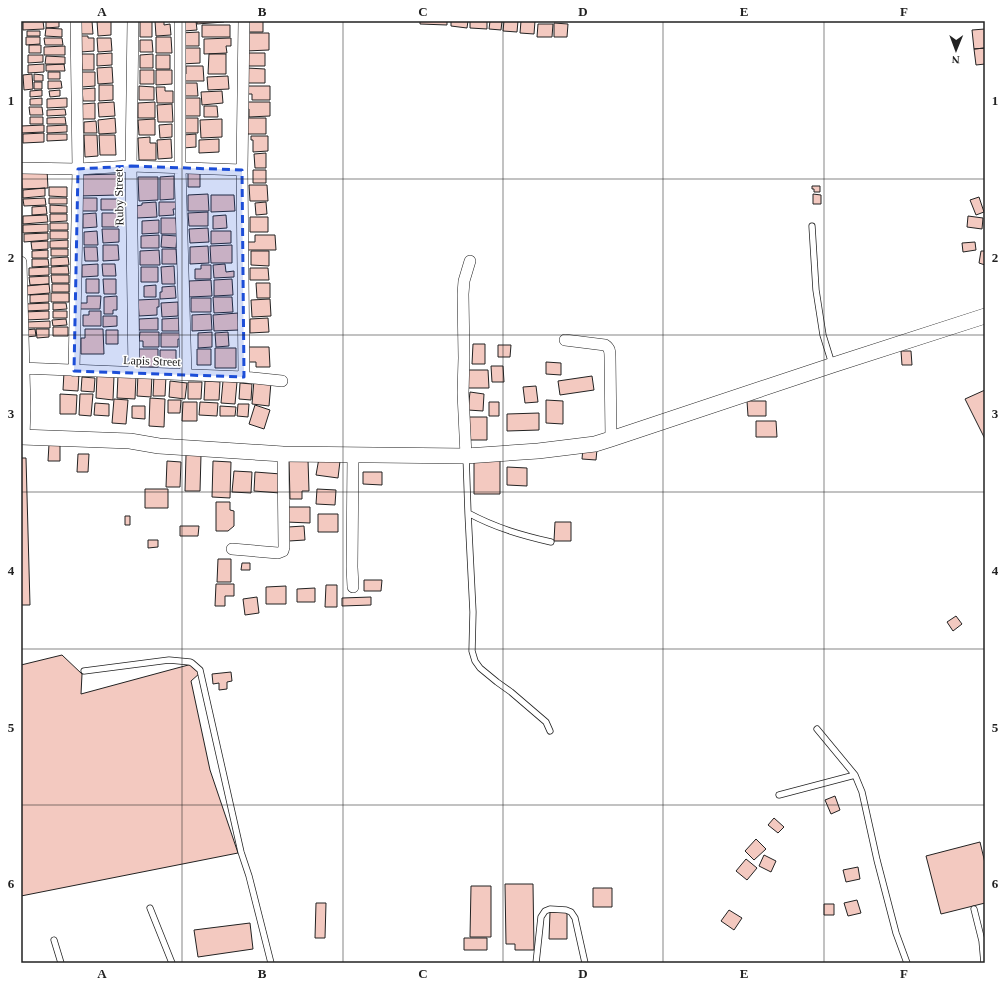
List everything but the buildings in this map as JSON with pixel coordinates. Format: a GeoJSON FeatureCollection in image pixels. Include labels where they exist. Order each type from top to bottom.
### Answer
{"type":"FeatureCollection","features":[{"type":"Feature","properties":{"kind":"street"},"geometry":{"type":"LineString","coordinates":[[74,371],[78,169],[76,21]]}},
{"type":"Feature","properties":{"kind":"street","name":"Ruby Street"},"geometry":{"type":"LineString","coordinates":[[133,21],[131,166],[134,373]]}},
{"type":"Feature","properties":{"kind":"street"},"geometry":{"type":"LineString","coordinates":[[180,21],[180,168],[186,375]]}},
{"type":"Feature","properties":{"kind":"street"},"geometry":{"type":"LineString","coordinates":[[244,21],[242,170],[244,377]]}},
{"type":"Feature","properties":{"kind":"street"},"geometry":{"type":"LineString","coordinates":[[21,168],[78,169],[131,166],[242,170]]}},
{"type":"Feature","properties":{"kind":"street"},"geometry":{"type":"LineString","coordinates":[[466,456],[463,393],[463,294],[464,281],[470,261]]}},
{"type":"Feature","properties":{"kind":"street"},"geometry":{"type":"LineString","coordinates":[[21,262],[22,368],[25,408],[22,437],[130,441],[159,446],[283,454],[466,456],[538,451],[595,444],[985,316]]}},
{"type":"Feature","properties":{"kind":"street"},"geometry":{"type":"LineString","coordinates":[[565,340],[605,345],[610,350],[612,439]]}},
{"type":"Feature","properties":{"kind":"street","name":"Lapis Street"},"geometry":{"type":"LineString","coordinates":[[22,368],[244,377],[282,382]]}},
{"type":"Feature","properties":{"kind":"street"},"geometry":{"type":"LineString","coordinates":[[232,549],[278,553],[283,552],[283,454]]}},
{"type":"Feature","properties":{"kind":"street"},"geometry":{"type":"LineString","coordinates":[[353,586],[354,455]]}},
{"type":"Feature","properties":{"kind":"lane"},"geometry":{"type":"LineString","coordinates":[[812,226],[816,290],[823,335],[832,365]]}},
{"type":"Feature","properties":{"kind":"lane"},"geometry":{"type":"LineString","coordinates":[[466,456],[473,612],[472,651],[475,661],[480,668],[546,722],[550,731]]}},
{"type":"Feature","properties":{"kind":"lane"},"geometry":{"type":"LineString","coordinates":[[468,513],[484,522],[520,535],[551,542]]}},
{"type":"Feature","properties":{"kind":"lane"},"geometry":{"type":"LineString","coordinates":[[84,671],[169,660],[190,662],[200,670],[241,852],[249,876],[271,963]]}},
{"type":"Feature","properties":{"kind":"lane"},"geometry":{"type":"LineString","coordinates":[[817,729],[854,775],[862,792],[876,860],[896,933],[907,963]]}},
{"type":"Feature","properties":{"kind":"lane"},"geometry":{"type":"LineString","coordinates":[[779,795],[854,775]]}},
{"type":"Feature","properties":{"kind":"lane"},"geometry":{"type":"LineString","coordinates":[[150,908],[172,963]]}},
{"type":"Feature","properties":{"kind":"lane"},"geometry":{"type":"LineString","coordinates":[[536,963],[541,917],[545,911],[550,909],[566,910],[571,912],[575,918],[585,963]]}},
{"type":"Feature","properties":{"kind":"lane"},"geometry":{"type":"LineString","coordinates":[[974,909],[982,941],[984,963]]}},
{"type":"Feature","properties":{"kind":"lane"},"geometry":{"type":"LineString","coordinates":[[54,940],[61,963]]}},
{"type":"Feature","properties":{"kind":"highlighted area"},"geometry":{"type":"Polygon","coordinates":[[[131,166],[242,170],[244,377],[74,371],[78,169],[131,166]]]}}]}
